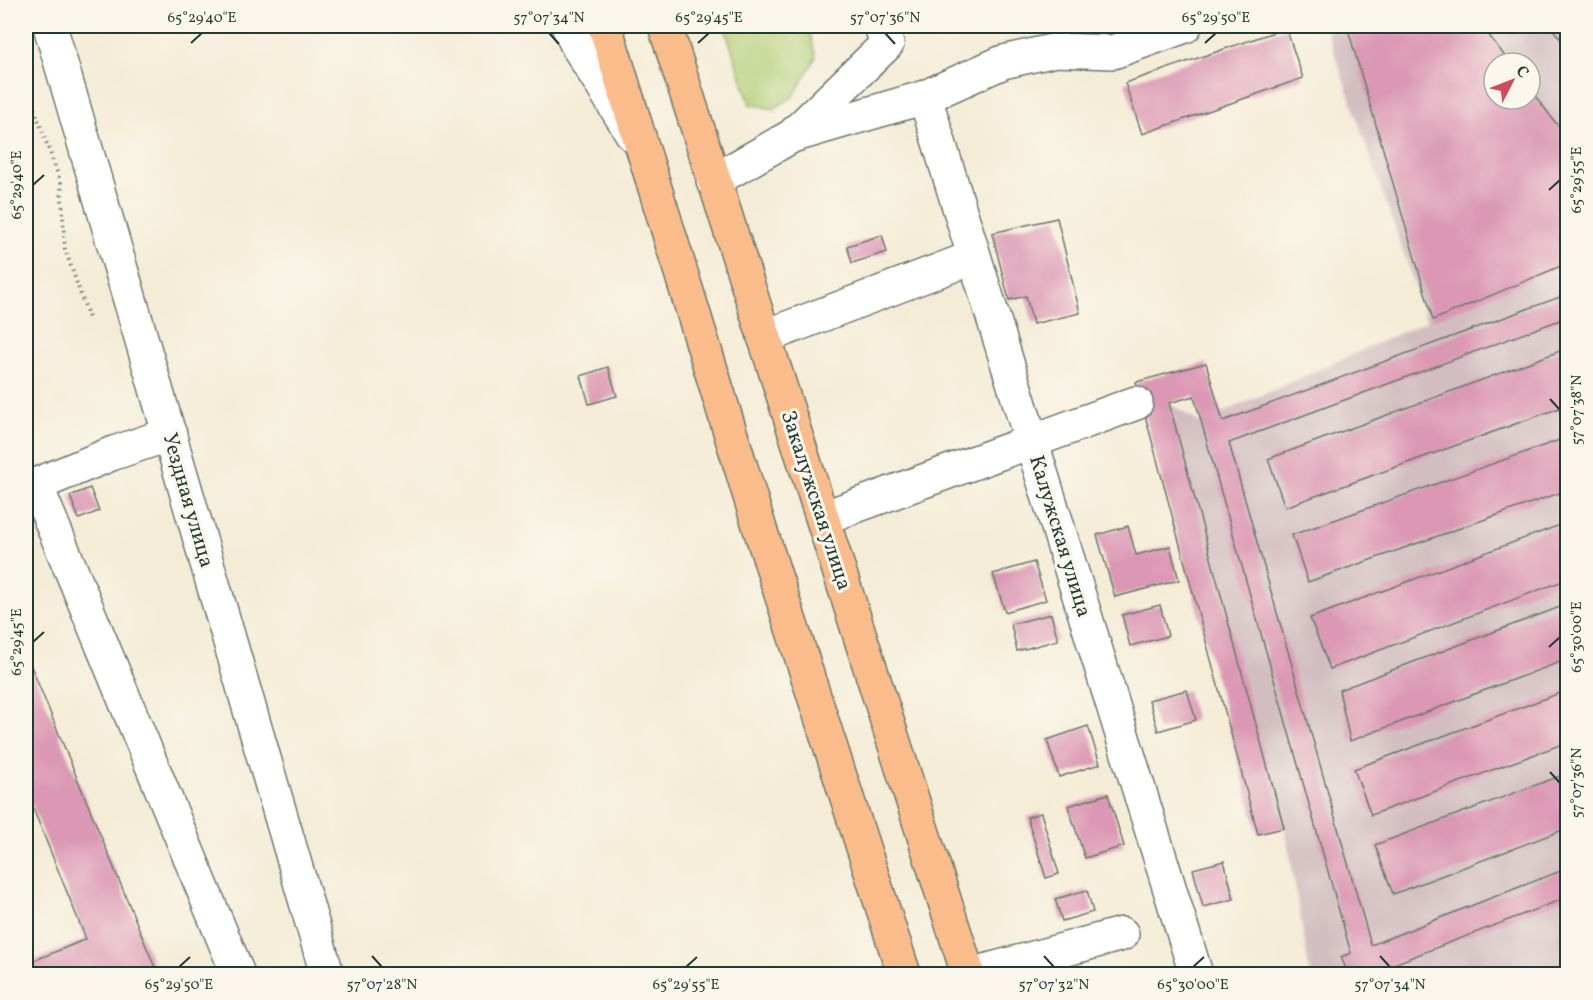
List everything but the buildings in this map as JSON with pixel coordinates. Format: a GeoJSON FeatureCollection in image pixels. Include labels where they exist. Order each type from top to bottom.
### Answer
{"type":"FeatureCollection","features":[{"type":"Feature","properties":{"kind":"highway"},"geometry":{"type":"LineString","coordinates":[[605,26],[649,159],[760,529],[904,975]]}},
{"type":"Feature","properties":{"kind":"highway","name":"Закалужская улица"},"geometry":{"type":"LineString","coordinates":[[665,26],[968,975]]}},
{"type":"Feature","properties":{"kind":"street","name":"Уездная улица"},"geometry":{"type":"LineString","coordinates":[[50,26],[327,975]]}},
{"type":"Feature","properties":{"kind":"street"},"geometry":{"type":"LineString","coordinates":[[568,26],[577,45],[649,159]]}},
{"type":"Feature","properties":{"kind":"street"},"geometry":{"type":"LineString","coordinates":[[713,181],[792,136],[925,97],[1004,62],[1056,50],[1113,52],[1185,26]]}},
{"type":"Feature","properties":{"kind":"street"},"geometry":{"type":"LineString","coordinates":[[792,136],[884,35]]}},
{"type":"Feature","properties":{"kind":"street","name":"Калужская улица"},"geometry":{"type":"LineString","coordinates":[[925,97],[1196,975]]}},
{"type":"Feature","properties":{"kind":"street"},"geometry":{"type":"LineString","coordinates":[[764,337],[974,257]]}},
{"type":"Feature","properties":{"kind":"street"},"geometry":{"type":"LineString","coordinates":[[823,518],[1136,403]]}},
{"type":"Feature","properties":{"kind":"street"},"geometry":{"type":"LineString","coordinates":[[170,434],[31,487],[238,975]]}},
{"type":"Feature","properties":{"kind":"street"},"geometry":{"type":"LineString","coordinates":[[974,975],[1122,934]]}},
{"type":"Feature","properties":{"kind":"path"},"geometry":{"type":"LineString","coordinates":[[26,86],[61,183],[65,249],[90,321]]}},
{"type":"Feature","properties":{"kind":"shaded area"},"geometry":{"type":"Polygon","coordinates":[[[1325,26],[1567,26],[1567,974],[1310,974],[1285,828],[1258,834],[1144,410],[1169,403],[1200,423],[1427,321],[1325,26]]]}},
{"type":"Feature","properties":{"kind":"green space"},"geometry":{"type":"Polygon","coordinates":[[[724,26],[808,26],[816,57],[793,97],[773,109],[750,104],[724,26]]]}}]}
